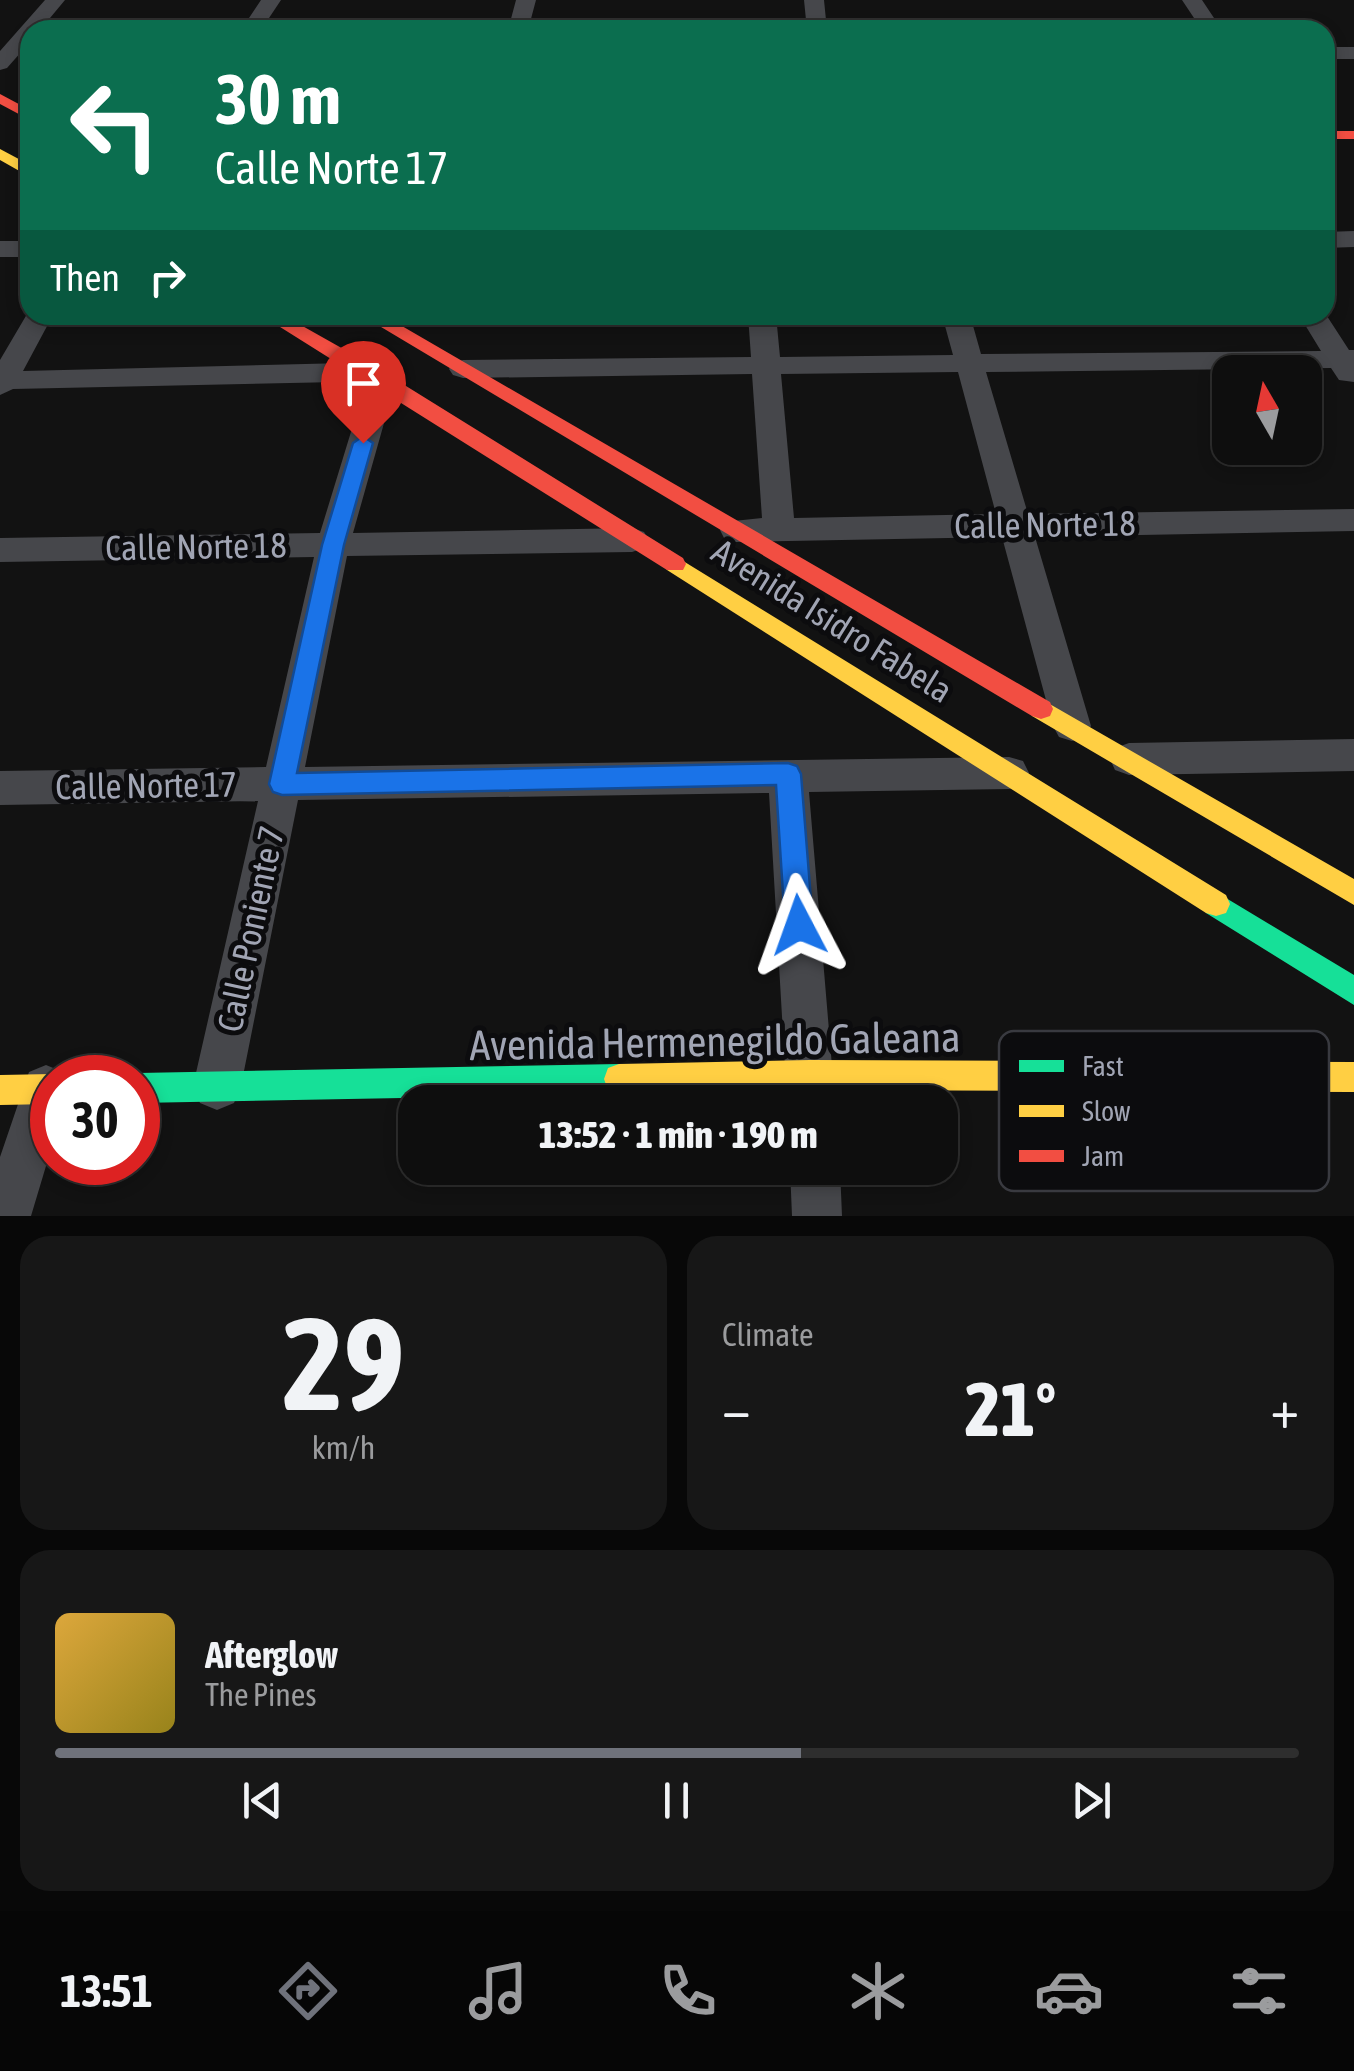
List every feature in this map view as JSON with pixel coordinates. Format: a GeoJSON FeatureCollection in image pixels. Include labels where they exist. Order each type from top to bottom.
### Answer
{"type":"FeatureCollection","features":[{"type":"Feature","properties":{"kind":"street"},"geometry":{"type":"LineString","coordinates":[[1,382],[34,325]]}},
{"type":"Feature","properties":{"kind":"street","name":"Avenida Isidro Fabela"},"geometry":{"type":"LineString","coordinates":[[285,325],[1012,773],[1354,991]]}},
{"type":"Feature","properties":{"kind":"street","name":"Avenida Isidro Fabela"},"geometry":{"type":"LineString","coordinates":[[395,325],[462,369],[1354,893]]}},
{"type":"Feature","properties":{"kind":"street"},"geometry":{"type":"LineString","coordinates":[[763,325],[778,529]]}},
{"type":"Feature","properties":{"kind":"street"},"geometry":{"type":"LineString","coordinates":[[959,325],[1072,726]]}},
{"type":"Feature","properties":{"kind":"street"},"geometry":{"type":"LineString","coordinates":[[1320,325],[1349,366]]}},
{"type":"Feature","properties":{"kind":"street"},"geometry":{"type":"LineString","coordinates":[[462,369],[970,363],[1349,366]]}},
{"type":"Feature","properties":{"kind":"street"},"geometry":{"type":"LineString","coordinates":[[1,382],[358,372]]}},
{"type":"Feature","properties":{"kind":"street","name":"Calle Poniente 7"},"geometry":{"type":"LineString","coordinates":[[217,1086],[333,545],[374,409],[358,372]]}},
{"type":"Feature","properties":{"kind":"street","name":"Calle Norte 18"},"geometry":{"type":"LineString","coordinates":[[736,530],[1354,520]]}},
{"type":"Feature","properties":{"kind":"street","name":"Calle Norte 18"},"geometry":{"type":"LineString","coordinates":[[0,550],[632,540]]}},
{"type":"Feature","properties":{"kind":"street"},"geometry":{"type":"LineString","coordinates":[[1128,759],[1354,755]]}},
{"type":"Feature","properties":{"kind":"street","name":"Calle Norte 17"},"geometry":{"type":"LineString","coordinates":[[0,788],[1012,773]]}},
{"type":"Feature","properties":{"kind":"street"},"geometry":{"type":"LineString","coordinates":[[788,774],[810,1085]]}},
{"type":"Feature","properties":{"kind":"street","name":"Avenida Hermenegildo Galeana"},"geometry":{"type":"LineString","coordinates":[[1329,1078],[1354,1077]]}},
{"type":"Feature","properties":{"kind":"street","name":"Avenida Hermenegildo Galeana"},"geometry":{"type":"LineString","coordinates":[[958,1086],[999,1085]]}},
{"type":"Feature","properties":{"kind":"street","name":"Avenida Hermenegildo Galeana"},"geometry":{"type":"LineString","coordinates":[[160,1087],[398,1087]]}},
{"type":"Feature","properties":{"kind":"street"},"geometry":{"type":"LineString","coordinates":[[6,1216],[30,1104]]}},
{"type":"Feature","properties":{"kind":"street"},"geometry":{"type":"LineString","coordinates":[[815,1185],[817,1216]]}},
{"type":"Feature","properties":{"kind":"traffic: fast"},"geometry":{"type":"LineString","coordinates":[[1216,904],[1354,991]]}},
{"type":"Feature","properties":{"kind":"traffic: fast"},"geometry":{"type":"LineString","coordinates":[[160,1088],[619,1079]]}},
{"type":"Feature","properties":{"kind":"traffic: slow"},"geometry":{"type":"LineString","coordinates":[[0,153],[20,166]]}},
{"type":"Feature","properties":{"kind":"traffic: slow"},"geometry":{"type":"LineString","coordinates":[[675,564],[1216,904]]}},
{"type":"Feature","properties":{"kind":"traffic: slow"},"geometry":{"type":"LineString","coordinates":[[1041,709],[1354,893]]}},
{"type":"Feature","properties":{"kind":"traffic: slow"},"geometry":{"type":"LineString","coordinates":[[619,1079],[999,1076]]}},
{"type":"Feature","properties":{"kind":"traffic: slow"},"geometry":{"type":"LineString","coordinates":[[1329,1077],[1354,1077]]}},
{"type":"Feature","properties":{"kind":"traffic: slow"},"geometry":{"type":"LineString","coordinates":[[0,1090],[30,1089]]}},
{"type":"Feature","properties":{"kind":"traffic: jam"},"geometry":{"type":"LineString","coordinates":[[0,98],[20,110]]}},
{"type":"Feature","properties":{"kind":"traffic: jam"},"geometry":{"type":"LineString","coordinates":[[1335,135],[1354,135]]}},
{"type":"Feature","properties":{"kind":"traffic: jam"},"geometry":{"type":"LineString","coordinates":[[288,325],[370,372],[675,564]]}},
{"type":"Feature","properties":{"kind":"traffic: jam"},"geometry":{"type":"LineString","coordinates":[[387,325],[1041,709]]}},
{"type":"Feature","properties":{"kind":"route"},"geometry":{"type":"LineString","coordinates":[[363,443],[333,545],[282,784],[788,774],[799,925]]}}]}
